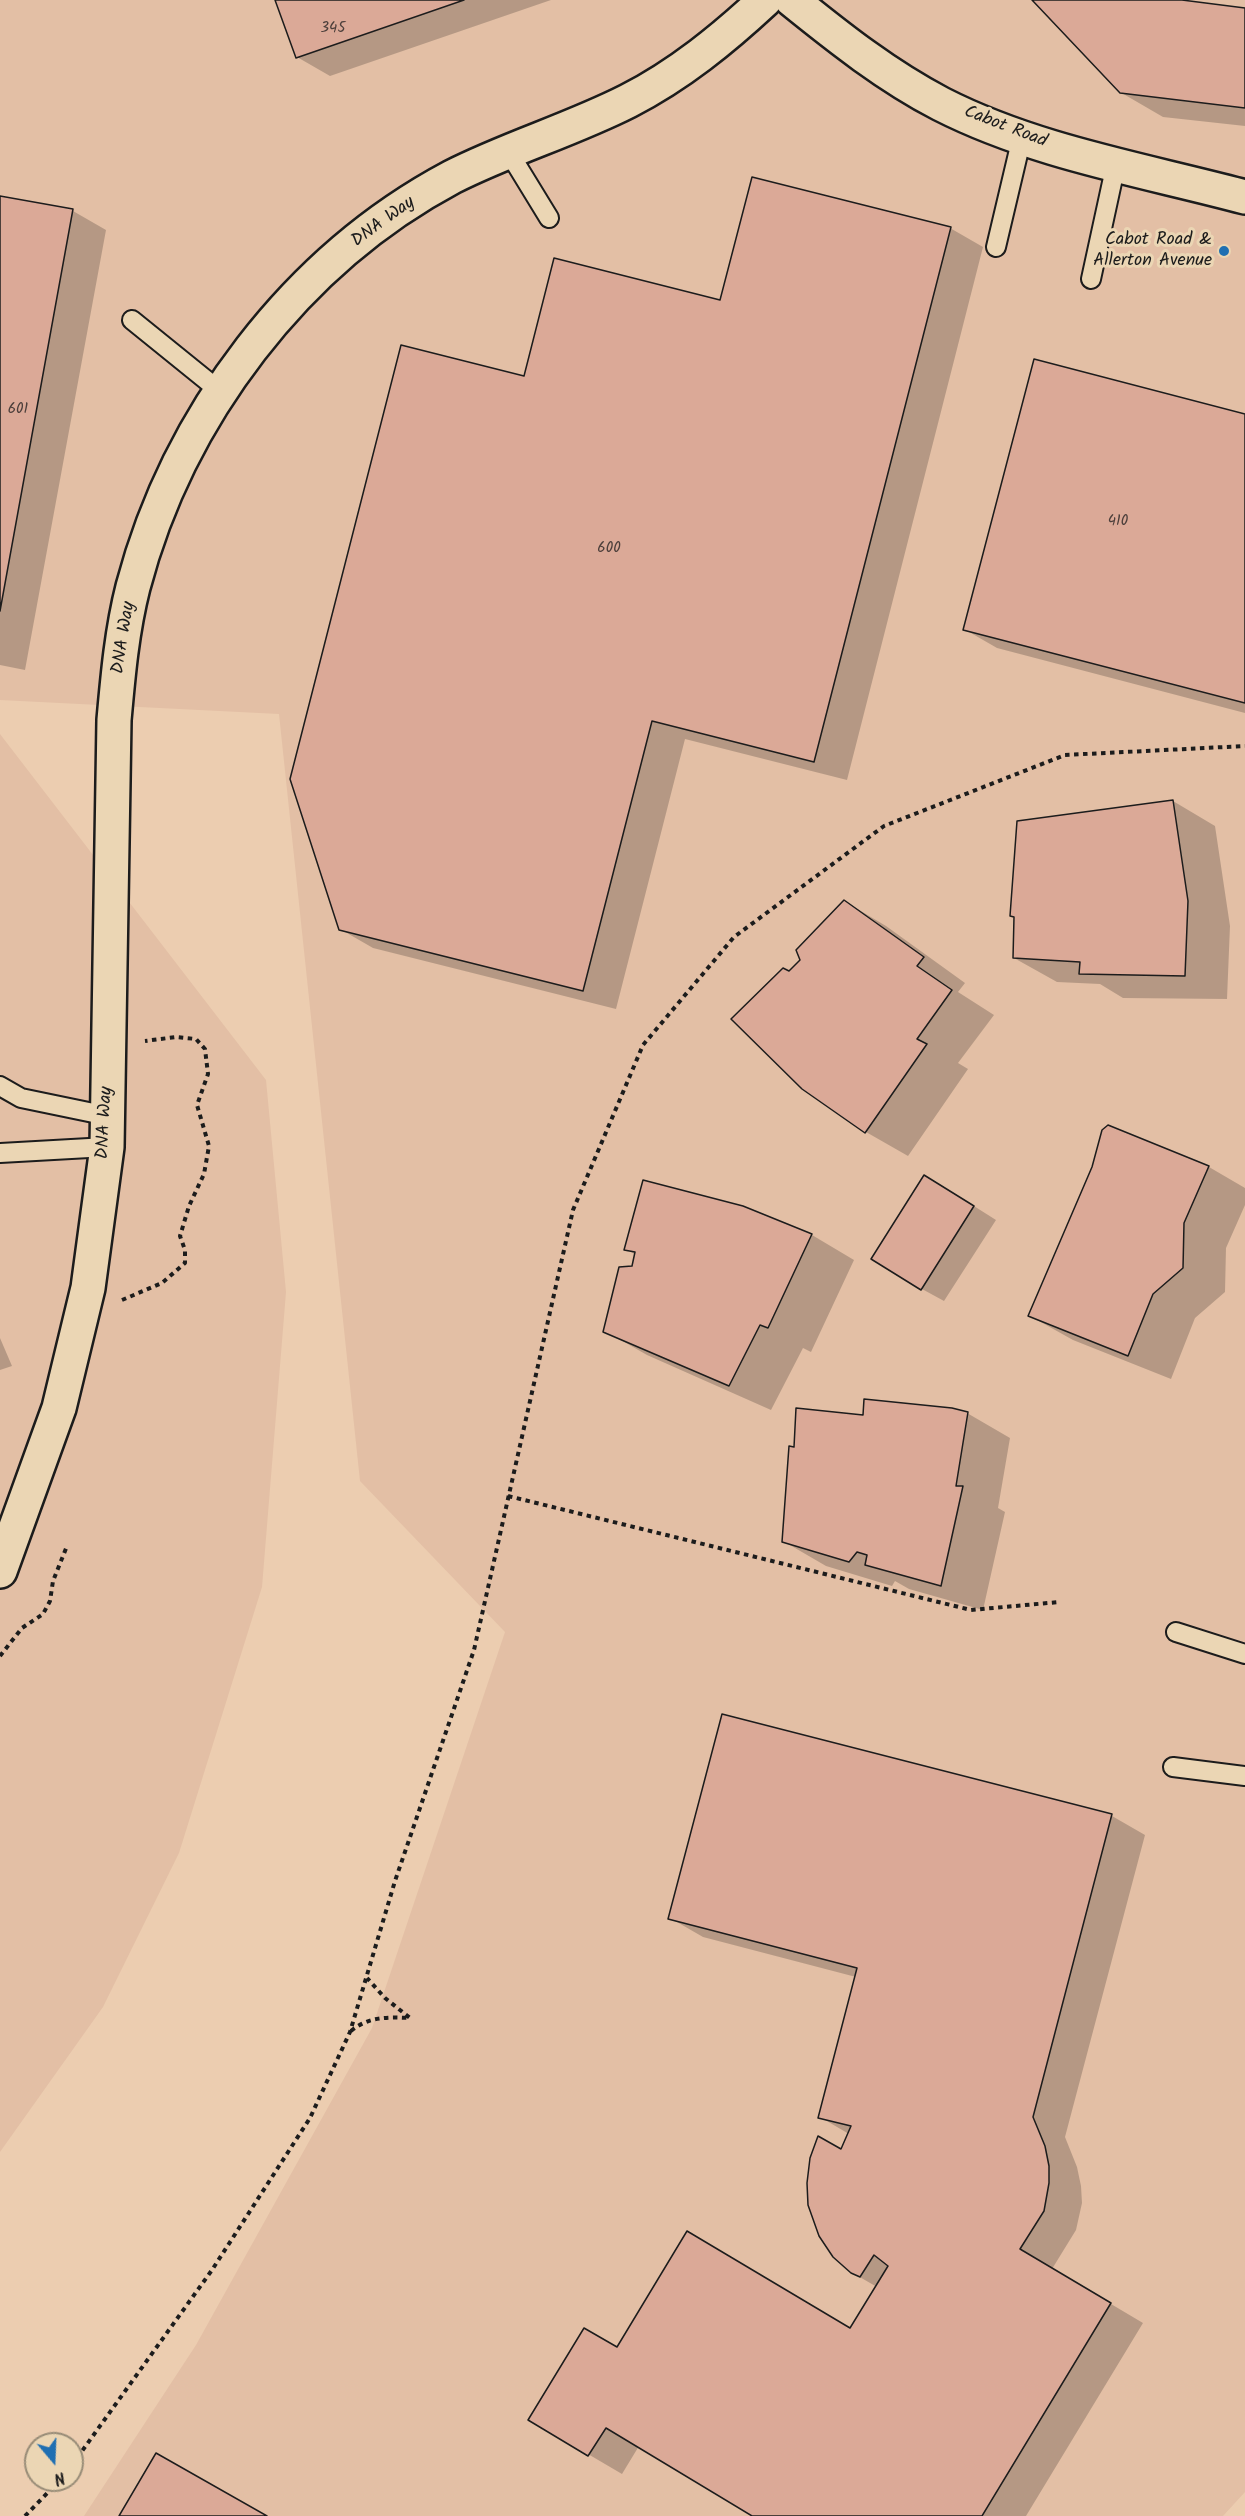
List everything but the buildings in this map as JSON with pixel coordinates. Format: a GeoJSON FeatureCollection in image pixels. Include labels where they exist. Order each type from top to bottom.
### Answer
{"type":"FeatureCollection","features":[{"type":"Feature","properties":{"kind":"main road","name":"DNA Way"},"geometry":{"type":"LineString","coordinates":[[0,1571],[59,1408],[88,1288],[108,1132],[114,720],[120,656],[132,588],[150,531],[176,470],[208,411],[246,354],[283,312],[341,254],[395,212],[452,178],[508,151],[628,101],[683,69],[732,31],[765,0]]}},
{"type":"Feature","properties":{"kind":"main road","name":"Cabot Road"},"geometry":{"type":"LineString","coordinates":[[792,0],[880,69],[942,104],[1022,137],[1245,197]]}},
{"type":"Feature","properties":{"kind":"lane"},"geometry":{"type":"LineString","coordinates":[[996,247],[1022,137]]}},
{"type":"Feature","properties":{"kind":"lane"},"geometry":{"type":"LineString","coordinates":[[508,151],[549,218]]}},
{"type":"Feature","properties":{"kind":"lane"},"geometry":{"type":"LineString","coordinates":[[1091,279],[1116,164]]}},
{"type":"Feature","properties":{"kind":"lane"},"geometry":{"type":"LineString","coordinates":[[132,320],[221,392]]}},
{"type":"Feature","properties":{"kind":"lane"},"geometry":{"type":"LineString","coordinates":[[0,1086],[21,1098],[108,1132]]}},
{"type":"Feature","properties":{"kind":"lane"},"geometry":{"type":"LineString","coordinates":[[0,1153],[108,1132]]}},
{"type":"Feature","properties":{"kind":"lane"},"geometry":{"type":"LineString","coordinates":[[1176,1632],[1245,1654]]}},
{"type":"Feature","properties":{"kind":"lane"},"geometry":{"type":"LineString","coordinates":[[1173,1767],[1245,1776]]}},
{"type":"Feature","properties":{"kind":"path"},"geometry":{"type":"LineString","coordinates":[[84,2447],[212,2270],[310,2118],[350,2032],[395,1881],[474,1650],[573,1210],[643,1045],[734,937],[884,826],[1065,755],[1245,746]]}},
{"type":"Feature","properties":{"kind":"path"},"geometry":{"type":"LineString","coordinates":[[81,1316],[162,1283],[185,1263],[185,1250],[180,1236],[189,1206],[204,1174],[209,1146],[198,1105],[208,1074],[205,1049],[196,1039],[176,1037],[109,1044]]}},
{"type":"Feature","properties":{"kind":"path"},"geometry":{"type":"LineString","coordinates":[[508,1496],[971,1610],[1059,1602]]}},
{"type":"Feature","properties":{"kind":"path"},"geometry":{"type":"LineString","coordinates":[[0,1656],[22,1629],[43,1614],[50,1601],[53,1581],[67,1546]]}},
{"type":"Feature","properties":{"kind":"path"},"geometry":{"type":"LineString","coordinates":[[350,2032],[362,2022],[392,2017],[410,2018],[385,1998],[367,1978]]}},
{"type":"Feature","properties":{"kind":"path"},"geometry":{"type":"LineString","coordinates":[[25,2516],[48,2492]]}},
{"type":"Feature","properties":{"kind":"shaded area"},"geometry":{"type":"Polygon","coordinates":[[[0,0],[1245,0],[1245,2492],[1223,2516],[84,2516],[196,2345],[372,2028],[505,1632],[360,1481],[279,714],[0,700],[0,0]]]}},
{"type":"Feature","properties":{"kind":"shaded area"},"geometry":{"type":"Polygon","coordinates":[[[0,734],[266,1080],[286,1292],[262,1587],[179,1853],[103,2007],[0,2152],[0,734]]]}},
{"type":"Feature","properties":{"kind":"place","name":"Cabot Road & Allerton Avenue"},"geometry":{"type":"Point","coordinates":[1224,251]}}]}
